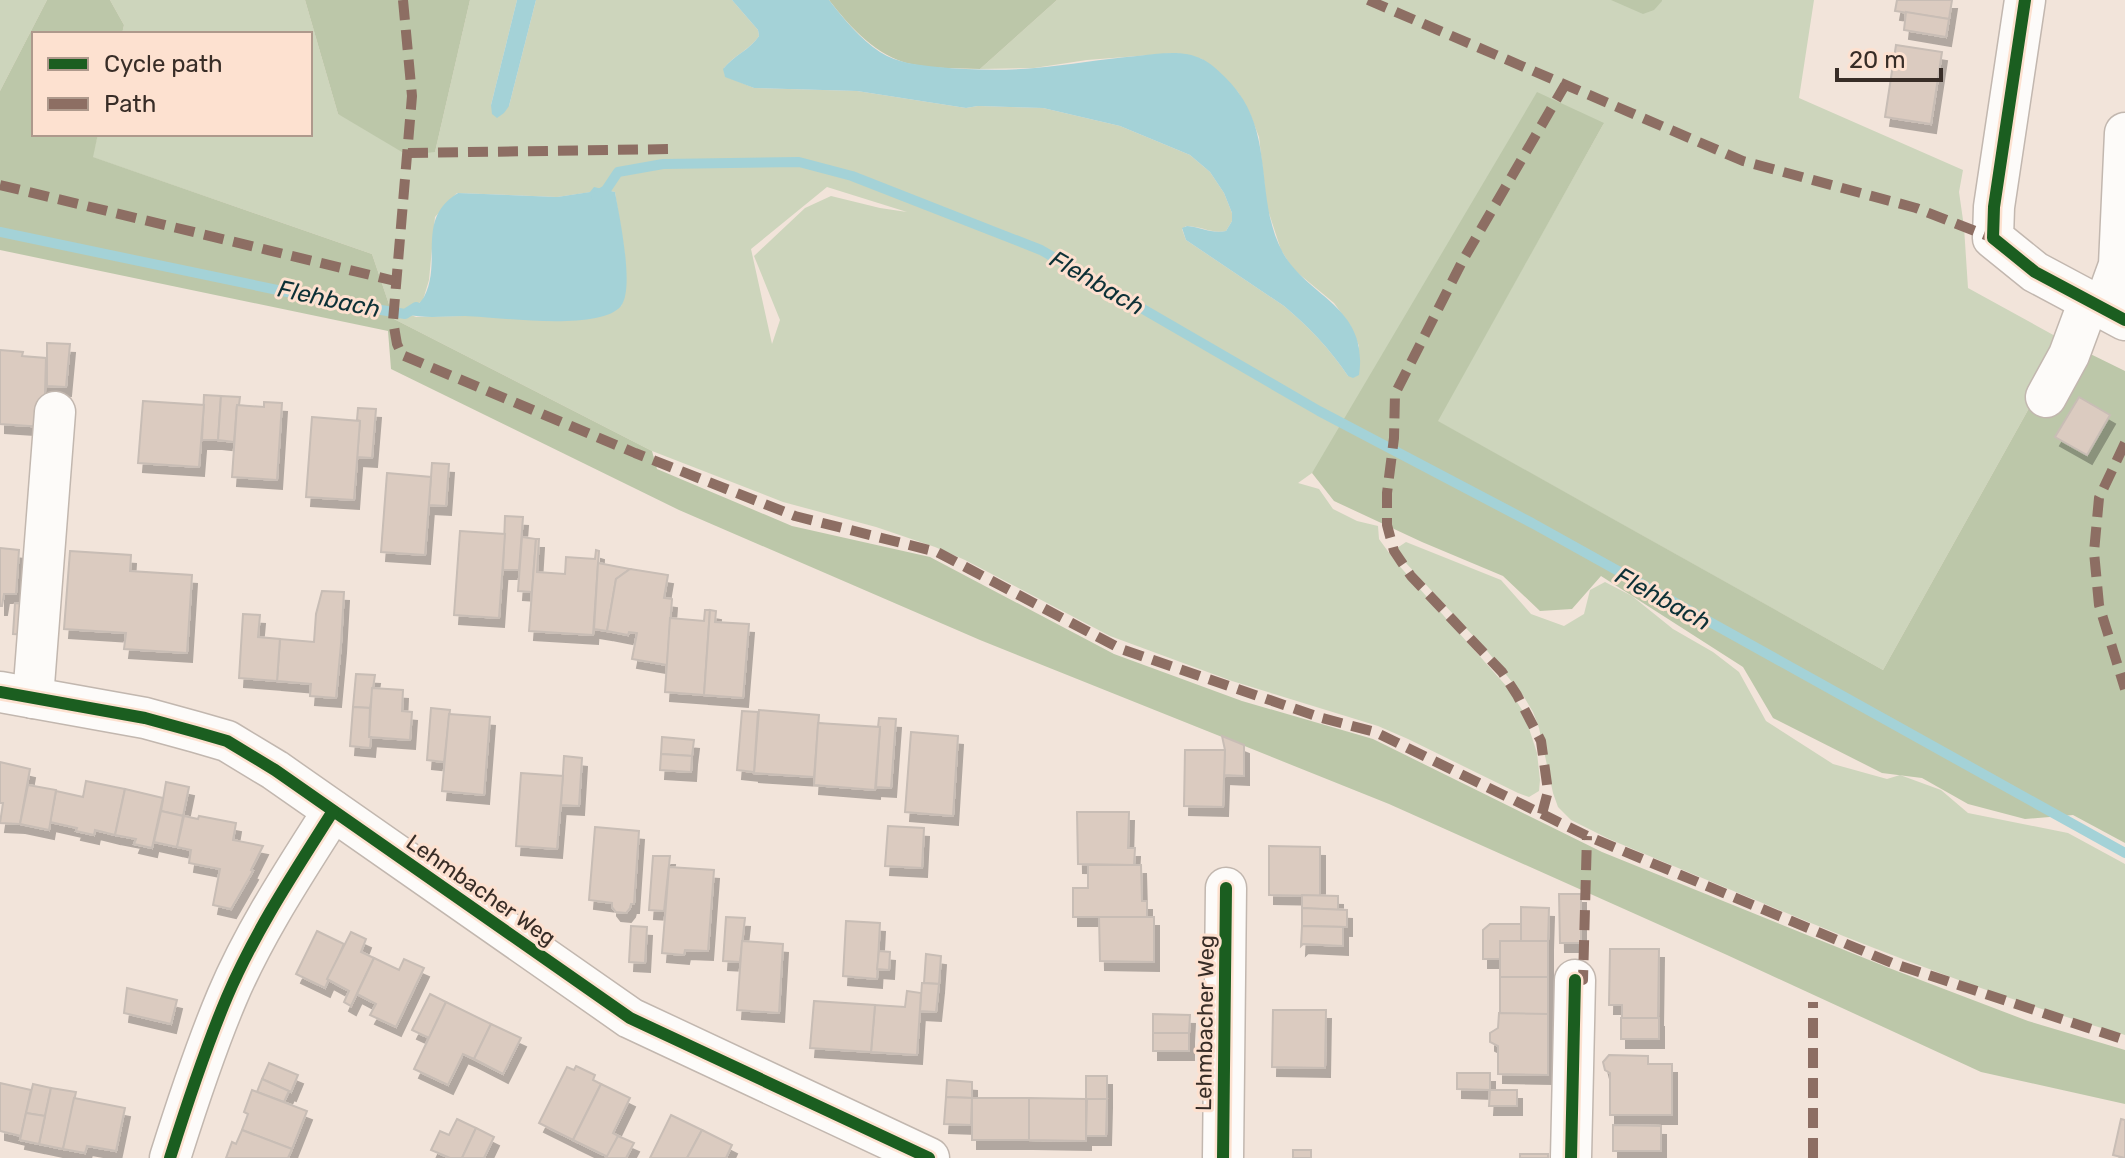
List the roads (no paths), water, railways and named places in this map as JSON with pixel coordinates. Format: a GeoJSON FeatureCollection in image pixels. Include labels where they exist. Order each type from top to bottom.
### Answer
{"type":"FeatureCollection","features":[{"type":"Feature","properties":{"kind":"street"},"geometry":{"type":"LineString","coordinates":[[2025,0],[1994,207],[1993,238],[2035,272],[2106,310]]}},
{"type":"Feature","properties":{"kind":"street"},"geometry":{"type":"LineString","coordinates":[[2046,397],[2069,355],[2106,310],[2119,265],[2125,133]]}},
{"type":"Feature","properties":{"kind":"street"},"geometry":{"type":"LineString","coordinates":[[17,695],[55,412]]}},
{"type":"Feature","properties":{"kind":"street","name":"Lehmbacher Weg"},"geometry":{"type":"LineString","coordinates":[[17,695],[145,718],[227,741],[275,770],[630,1018],[929,1158]]}},
{"type":"Feature","properties":{"kind":"street"},"geometry":{"type":"LineString","coordinates":[[170,1158],[228,995],[273,906],[333,811]]}},
{"type":"Feature","properties":{"kind":"street","name":"Lehmbacher Weg"},"geometry":{"type":"LineString","coordinates":[[1223,1158],[1226,888]]}},
{"type":"Feature","properties":{"kind":"street"},"geometry":{"type":"LineString","coordinates":[[1571,1158],[1575,980]]}},
{"type":"Feature","properties":{"kind":"water"},"geometry":{"type":"Polygon","coordinates":[[[517,0],[536,0],[509,106],[497,118],[492,114],[491,105],[517,0]]]}},
{"type":"Feature","properties":{"kind":"water"},"geometry":{"type":"Polygon","coordinates":[[[732,0],[829,0],[859,35],[880,52],[901,61],[923,65],[1023,69],[1170,53],[1186,54],[1206,61],[1231,83],[1249,111],[1261,151],[1269,213],[1283,253],[1294,268],[1346,318],[1360,352],[1359,375],[1353,378],[1348,376],[1319,339],[1284,306],[1186,240],[1182,228],[1226,231],[1232,221],[1224,193],[1210,172],[1190,155],[1120,126],[1043,108],[966,108],[857,91],[754,88],[725,77],[723,69],[759,36],[758,30],[732,0]]]}},
{"type":"Feature","properties":{"kind":"water"},"geometry":{"type":"Polygon","coordinates":[[[594,187],[615,192],[625,251],[625,297],[621,306],[610,314],[592,319],[548,321],[405,314],[424,297],[429,283],[433,228],[437,215],[445,203],[458,193],[557,197],[590,192],[594,187]]]}},
{"type":"Feature","properties":{"kind":"waterway","name":"Flehbach"},"geometry":{"type":"LineString","coordinates":[[596,196],[606,190],[618,172],[663,164],[799,162],[852,176],[1041,250],[1319,411],[1532,523],[2125,853]]}},
{"type":"Feature","properties":{"kind":"waterway","name":"Flehbach"},"geometry":{"type":"LineString","coordinates":[[0,232],[340,303],[405,314],[416,307]]}}]}
